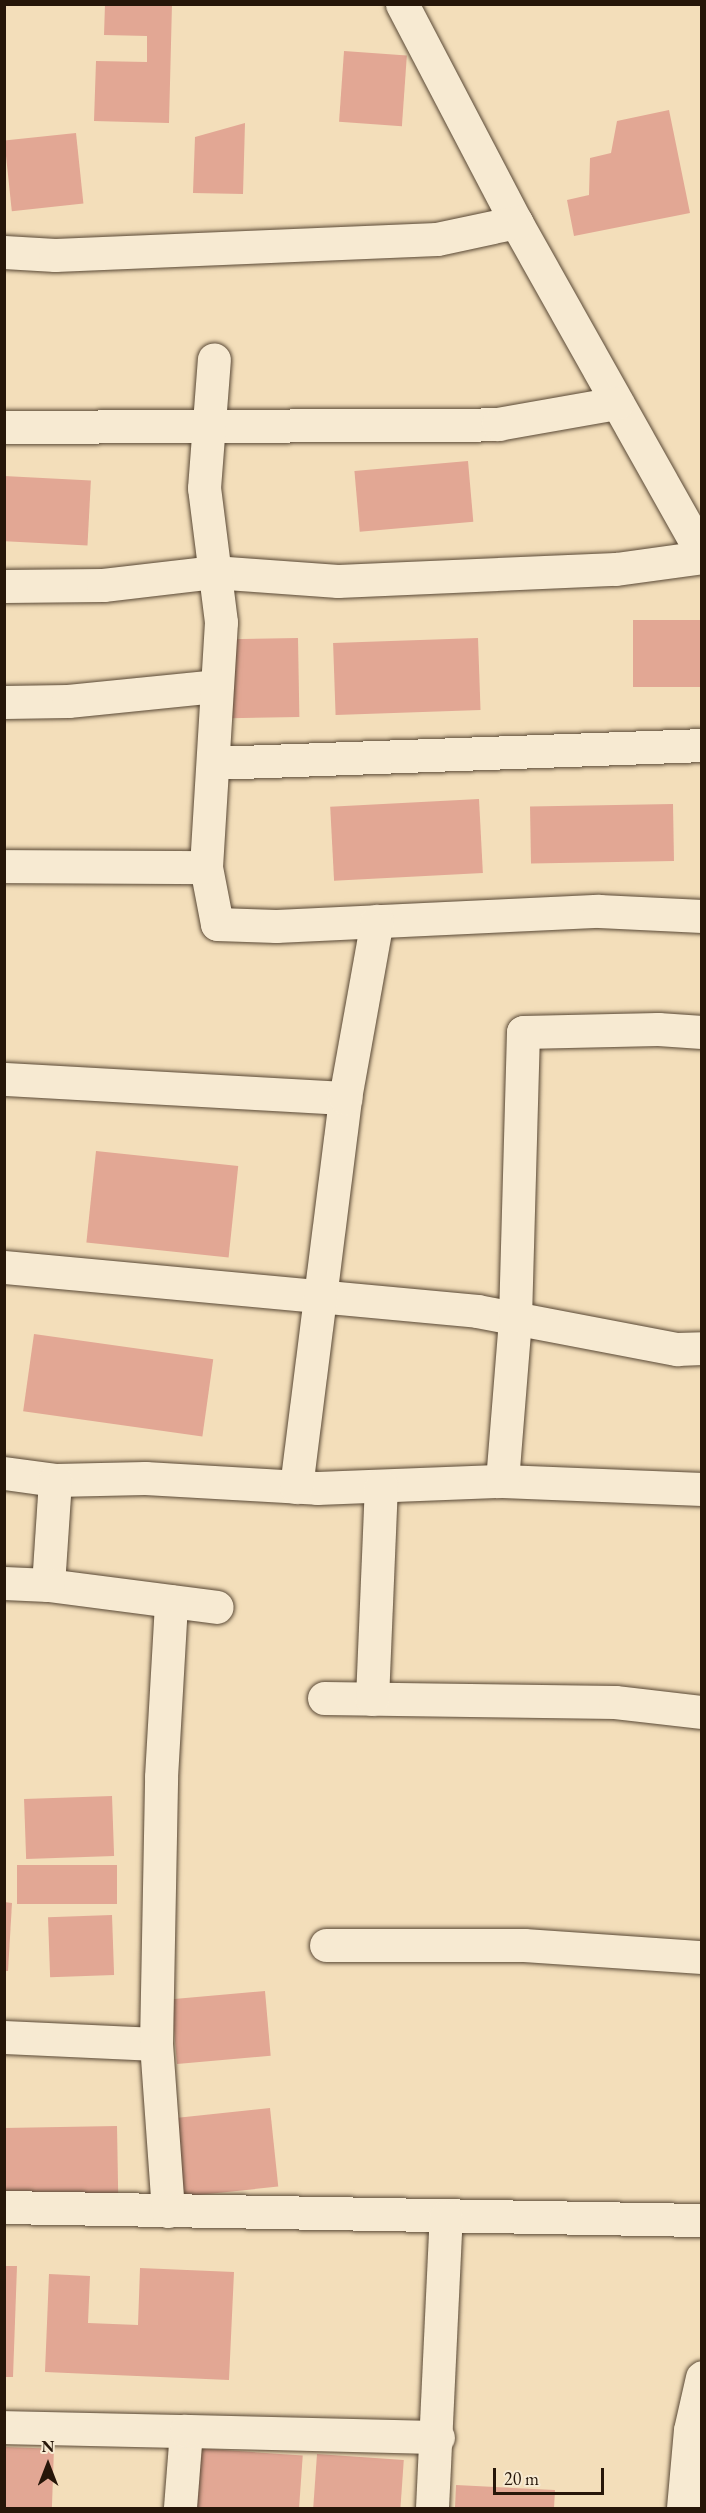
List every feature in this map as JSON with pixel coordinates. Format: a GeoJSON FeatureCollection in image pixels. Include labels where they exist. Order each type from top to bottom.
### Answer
{"type":"FeatureCollection","features":[{"type":"Feature","properties":{"kind":"street"},"geometry":{"type":"LineString","coordinates":[[4,586],[103,585],[213,572],[338,581],[616,569],[702,555],[516,222],[402,4]]}},
{"type":"Feature","properties":{"kind":"street"},"geometry":{"type":"LineString","coordinates":[[4,252],[55,255],[437,239],[516,222]]}},
{"type":"Feature","properties":{"kind":"street"},"geometry":{"type":"LineString","coordinates":[[214,359],[204,488],[221,622],[215,687],[206,867],[217,924],[276,926],[599,912],[702,916]]}},
{"type":"Feature","properties":{"kind":"street"},"geometry":{"type":"LineString","coordinates":[[4,427],[210,423],[498,424],[617,403]]}},
{"type":"Feature","properties":{"kind":"street"},"geometry":{"type":"LineString","coordinates":[[4,702],[68,701],[215,687]]}},
{"type":"Feature","properties":{"kind":"street"},"geometry":{"type":"LineString","coordinates":[[213,763],[702,745]]}},
{"type":"Feature","properties":{"kind":"street"},"geometry":{"type":"LineString","coordinates":[[4,866],[206,867]]}},
{"type":"Feature","properties":{"kind":"street"},"geometry":{"type":"LineString","coordinates":[[297,1486],[345,1098],[377,921]]}},
{"type":"Feature","properties":{"kind":"street"},"geometry":{"type":"LineString","coordinates":[[502,1481],[515,1318],[523,1032],[658,1029],[702,1032]]}},
{"type":"Feature","properties":{"kind":"street"},"geometry":{"type":"LineString","coordinates":[[4,1079],[345,1098]]}},
{"type":"Feature","properties":{"kind":"street"},"geometry":{"type":"LineString","coordinates":[[4,1267],[320,1294],[515,1318],[677,1349],[702,1348]]}},
{"type":"Feature","properties":{"kind":"street"},"geometry":{"type":"LineString","coordinates":[[4,1473],[55,1480],[145,1478],[297,1486],[381,1486],[502,1481],[702,1489]]}},
{"type":"Feature","properties":{"kind":"street"},"geometry":{"type":"LineString","coordinates":[[48,1585],[55,1480]]}},
{"type":"Feature","properties":{"kind":"street"},"geometry":{"type":"LineString","coordinates":[[372,1699],[381,1486]]}},
{"type":"Feature","properties":{"kind":"street"},"geometry":{"type":"LineString","coordinates":[[4,1583],[48,1585],[217,1607]]}},
{"type":"Feature","properties":{"kind":"street"},"geometry":{"type":"LineString","coordinates":[[168,2211],[156,2044],[161,1777],[171,1601]]}},
{"type":"Feature","properties":{"kind":"street"},"geometry":{"type":"LineString","coordinates":[[324,1698],[615,1702],[702,1712]]}},
{"type":"Feature","properties":{"kind":"street"},"geometry":{"type":"LineString","coordinates":[[326,1945],[524,1945],[702,1957]]}},
{"type":"Feature","properties":{"kind":"street"},"geometry":{"type":"LineString","coordinates":[[4,2037],[156,2044]]}},
{"type":"Feature","properties":{"kind":"street"},"geometry":{"type":"LineString","coordinates":[[4,2207],[702,2220]]}},
{"type":"Feature","properties":{"kind":"street"},"geometry":{"type":"LineString","coordinates":[[432,2508],[438,2437],[446,2216]]}},
{"type":"Feature","properties":{"kind":"street"},"geometry":{"type":"LineString","coordinates":[[683,2508],[702,2378]]}},
{"type":"Feature","properties":{"kind":"street"},"geometry":{"type":"LineString","coordinates":[[4,2427],[438,2437]]}},
{"type":"Feature","properties":{"kind":"street"},"geometry":{"type":"LineString","coordinates":[[180,2508],[186,2431]]}},
{"type":"Feature","properties":{"kind":"building"},"geometry":{"type":"Polygon","coordinates":[[[105,4],[172,4],[169,123],[94,121],[96,61],[147,62],[147,36],[104,35],[105,4]]]}},
{"type":"Feature","properties":{"kind":"building"},"geometry":{"type":"Polygon","coordinates":[[[344,51],[407,55],[402,126],[339,122],[344,51]]]}},
{"type":"Feature","properties":{"kind":"building"},"geometry":{"type":"Polygon","coordinates":[[[669,110],[690,213],[574,236],[567,200],[589,195],[590,158],[611,153],[617,121],[669,110]]]}},
{"type":"Feature","properties":{"kind":"building"},"geometry":{"type":"Polygon","coordinates":[[[245,123],[243,194],[193,193],[195,137],[245,123]]]}},
{"type":"Feature","properties":{"kind":"building"},"geometry":{"type":"Polygon","coordinates":[[[76,133],[83,204],[12,211],[4,141],[76,133]]]}},
{"type":"Feature","properties":{"kind":"building"},"geometry":{"type":"Polygon","coordinates":[[[468,461],[473,522],[360,532],[354,471],[468,461]]]}},
{"type":"Feature","properties":{"kind":"building"},"geometry":{"type":"Polygon","coordinates":[[[4,476],[91,481],[87,545],[4,541],[4,476]]]}},
{"type":"Feature","properties":{"kind":"building"},"geometry":{"type":"Polygon","coordinates":[[[633,620],[702,620],[702,687],[633,687],[633,620]]]}},
{"type":"Feature","properties":{"kind":"building"},"geometry":{"type":"Polygon","coordinates":[[[298,638],[299,717],[228,718],[227,639],[298,638]]]}},
{"type":"Feature","properties":{"kind":"building"},"geometry":{"type":"Polygon","coordinates":[[[478,638],[481,710],[336,715],[333,643],[478,638]]]}},
{"type":"Feature","properties":{"kind":"building"},"geometry":{"type":"Polygon","coordinates":[[[479,799],[483,873],[334,881],[330,807],[479,799]]]}},
{"type":"Feature","properties":{"kind":"building"},"geometry":{"type":"Polygon","coordinates":[[[673,804],[674,861],[531,863],[530,806],[673,804]]]}},
{"type":"Feature","properties":{"kind":"building"},"geometry":{"type":"Polygon","coordinates":[[[96,1151],[238,1166],[229,1257],[86,1242],[96,1151]]]}},
{"type":"Feature","properties":{"kind":"building"},"geometry":{"type":"Polygon","coordinates":[[[34,1334],[213,1359],[202,1436],[23,1411],[34,1334]]]}},
{"type":"Feature","properties":{"kind":"building"},"geometry":{"type":"Polygon","coordinates":[[[112,1796],[114,1856],[26,1859],[24,1799],[112,1796]]]}},
{"type":"Feature","properties":{"kind":"building"},"geometry":{"type":"Polygon","coordinates":[[[17,1865],[117,1865],[117,1904],[17,1904],[17,1865]]]}},
{"type":"Feature","properties":{"kind":"building"},"geometry":{"type":"Polygon","coordinates":[[[4,1902],[12,1903],[8,1971],[4,1971],[4,1902]]]}},
{"type":"Feature","properties":{"kind":"building"},"geometry":{"type":"Polygon","coordinates":[[[112,1915],[114,1975],[50,1977],[48,1917],[112,1915]]]}},
{"type":"Feature","properties":{"kind":"building"},"geometry":{"type":"Polygon","coordinates":[[[265,1991],[271,2056],[177,2064],[171,1999],[265,1991]]]}},
{"type":"Feature","properties":{"kind":"building"},"geometry":{"type":"Polygon","coordinates":[[[270,2108],[278,2187],[184,2196],[176,2118],[270,2108]]]}},
{"type":"Feature","properties":{"kind":"building"},"geometry":{"type":"Polygon","coordinates":[[[117,2126],[118,2197],[5,2199],[4,2128],[117,2126]]]}},
{"type":"Feature","properties":{"kind":"building"},"geometry":{"type":"Polygon","coordinates":[[[4,2266],[17,2266],[13,2377],[4,2377],[4,2266]]]}},
{"type":"Feature","properties":{"kind":"building"},"geometry":{"type":"Polygon","coordinates":[[[140,2268],[234,2272],[229,2380],[45,2372],[49,2274],[90,2276],[88,2323],[138,2325],[140,2268]]]}},
{"type":"Feature","properties":{"kind":"building"},"geometry":{"type":"Polygon","coordinates":[[[4,2447],[54,2449],[52,2508],[4,2508],[4,2447]]]}},
{"type":"Feature","properties":{"kind":"building"},"geometry":{"type":"Polygon","coordinates":[[[195,2448],[303,2456],[299,2508],[191,2508],[195,2448]]]}},
{"type":"Feature","properties":{"kind":"building"},"geometry":{"type":"Polygon","coordinates":[[[317,2454],[404,2460],[400,2508],[313,2508],[317,2454]]]}},
{"type":"Feature","properties":{"kind":"building"},"geometry":{"type":"Polygon","coordinates":[[[456,2485],[555,2490],[554,2508],[455,2508],[456,2485]]]}}]}
